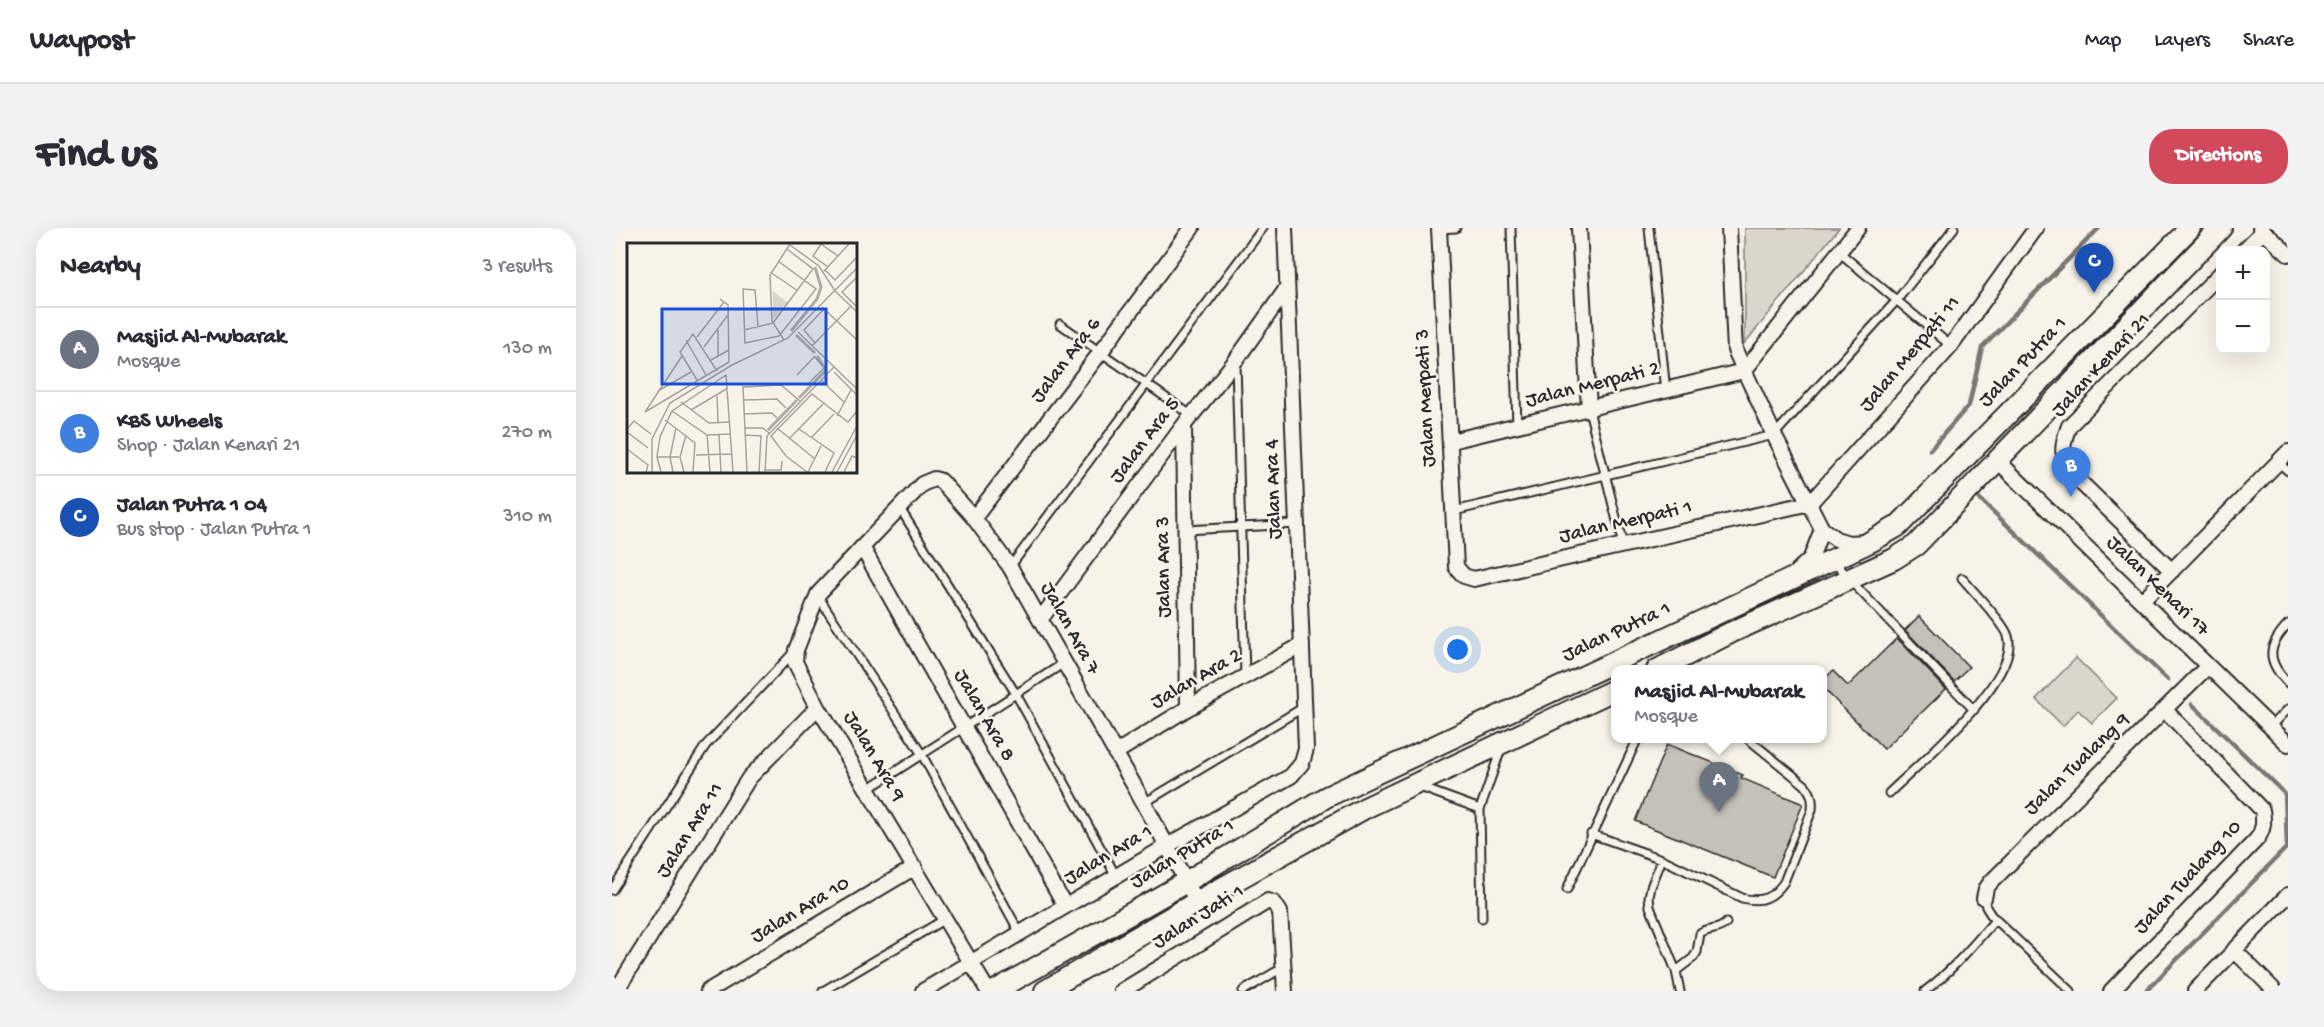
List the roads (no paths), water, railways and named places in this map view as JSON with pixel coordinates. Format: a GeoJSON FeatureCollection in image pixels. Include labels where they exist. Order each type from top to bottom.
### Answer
{"type":"FeatureCollection","features":[{"type":"Feature","properties":{"kind":"main road","name":"Jalan Putra 1"},"geometry":{"type":"LineString","coordinates":[[995,991],[1186,882],[1326,796],[1834,559],[1898,526],[2190,228]]}},
{"type":"Feature","properties":{"kind":"main road"},"geometry":{"type":"LineString","coordinates":[[1686,662],[1732,632],[1894,559],[1916,545],[2221,228]]}},
{"type":"Feature","properties":{"kind":"main road"},"geometry":{"type":"LineString","coordinates":[[1045,991],[1197,902],[1365,808],[1611,691]]}},
{"type":"Feature","properties":{"kind":"street","name":"Jalan Ara 6"},"geometry":{"type":"LineString","coordinates":[[974,518],[1192,228]]}},
{"type":"Feature","properties":{"kind":"street","name":"Jalan Ara 4"},"geometry":{"type":"LineString","coordinates":[[1285,228],[1306,749]]}},
{"type":"Feature","properties":{"kind":"street"},"geometry":{"type":"LineString","coordinates":[[1579,228],[1589,410]]}},
{"type":"Feature","properties":{"kind":"street"},"geometry":{"type":"LineString","coordinates":[[1729,228],[1735,350],[1744,371],[1822,529],[1836,539],[1849,543],[1870,542]]}},
{"type":"Feature","properties":{"kind":"street"},"geometry":{"type":"LineString","coordinates":[[1744,371],[1858,228]]}},
{"type":"Feature","properties":{"kind":"street","name":"Jalan Merpati 11"},"geometry":{"type":"LineString","coordinates":[[1810,503],[1951,346],[2036,228]]}},
{"type":"Feature","properties":{"kind":"street","name":"Jalan Merpati 3"},"geometry":{"type":"LineString","coordinates":[[1439,229],[1456,567]]}},
{"type":"Feature","properties":{"kind":"street"},"geometry":{"type":"LineString","coordinates":[[2248,246],[2262,230],[2288,254]]}},
{"type":"Feature","properties":{"kind":"street","name":"Jalan Kenari 21"},"geometry":{"type":"LineString","coordinates":[[2172,571],[2075,477],[2066,462],[2062,444],[2069,426],[2216,278]]}},
{"type":"Feature","properties":{"kind":"street","name":"Jalan Ara 5"},"geometry":{"type":"LineString","coordinates":[[1040,620],[1188,420],[1236,360],[1287,288]]}},
{"type":"Feature","properties":{"kind":"street","name":"Jalan Merpati 2"},"geometry":{"type":"LineString","coordinates":[[1450,441],[1589,410],[1744,371]]}},
{"type":"Feature","properties":{"kind":"street","name":"Jalan Ara 3"},"geometry":{"type":"LineString","coordinates":[[1188,420],[1185,530],[1188,708]]}},
{"type":"Feature","properties":{"kind":"street","name":"Jalan Kenari 17"},"geometry":{"type":"LineString","coordinates":[[1997,460],[2288,744]]}},
{"type":"Feature","properties":{"kind":"street"},"geometry":{"type":"LineString","coordinates":[[2142,601],[2285,462]]}},
{"type":"Feature","properties":{"kind":"street","name":"Jalan Ara 7"},"geometry":{"type":"LineString","coordinates":[[862,547],[922,484],[934,479],[946,486],[974,518],[1010,567],[1144,803],[1197,902]]}},
{"type":"Feature","properties":{"kind":"street","name":"Jalan Merpati 1"},"geometry":{"type":"LineString","coordinates":[[1456,567],[1464,576],[1474,579],[1810,503]]}},
{"type":"Feature","properties":{"kind":"street"},"geometry":{"type":"LineString","coordinates":[[1788,580],[1811,558],[1822,529]]}},
{"type":"Feature","properties":{"kind":"street"},"geometry":{"type":"LineString","coordinates":[[796,650],[818,594],[862,547]]}},
{"type":"Feature","properties":{"kind":"street","name":"Jalan Ara 8"},"geometry":{"type":"LineString","coordinates":[[862,547],[1065,906]]}},
{"type":"Feature","properties":{"kind":"street","name":"Jalan Ara 2"},"geometry":{"type":"LineString","coordinates":[[1115,753],[1188,708],[1302,645]]}},
{"type":"Feature","properties":{"kind":"street","name":"Jalan Ara 9"},"geometry":{"type":"LineString","coordinates":[[796,650],[795,662],[818,707],[988,991]]}},
{"type":"Feature","properties":{"kind":"street","name":"Jalan Tualang 9"},"geometry":{"type":"LineString","coordinates":[[1984,898],[1991,882],[2208,666]]}},
{"type":"Feature","properties":{"kind":"street","name":"Jalan Ara 11"},"geometry":{"type":"LineString","coordinates":[[616,991],[749,778],[818,707]]}},
{"type":"Feature","properties":{"kind":"street","name":"Jalan Tualang 10"},"geometry":{"type":"LineString","coordinates":[[2111,991],[2257,839],[2264,822],[2262,810],[2165,710]]}},
{"type":"Feature","properties":{"kind":"street","name":"Jalan Ara 1"},"geometry":{"type":"LineString","coordinates":[[923,991],[1167,846],[1291,776],[1302,764],[1306,749]]}},
{"type":"Feature","properties":{"kind":"street","name":"Jalan Ara 10"},"geometry":{"type":"LineString","coordinates":[[709,991],[915,867]]}},
{"type":"Feature","properties":{"kind":"street"},"geometry":{"type":"LineString","coordinates":[[2195,991],[2288,896]]}},
{"type":"Feature","properties":{"kind":"street","name":"Jalan Jati 1"},"geometry":{"type":"LineString","coordinates":[[1122,991],[1268,901],[1274,903],[1280,912],[1284,967]]}},
{"type":"Feature","properties":{"kind":"street"},"geometry":{"type":"LineString","coordinates":[[2234,950],[2275,991]]}},
{"type":"Feature","properties":{"kind":"street"},"geometry":{"type":"LineString","coordinates":[[1284,967],[1285,991]]}},
{"type":"Feature","properties":{"kind":"lane"},"geometry":{"type":"LineString","coordinates":[[1010,567],[1263,228]]}},
{"type":"Feature","properties":{"kind":"lane"},"geometry":{"type":"LineString","coordinates":[[1439,229],[1456,228]]}},
{"type":"Feature","properties":{"kind":"lane"},"geometry":{"type":"LineString","coordinates":[[1511,228],[1517,426]]}},
{"type":"Feature","properties":{"kind":"lane"},"geometry":{"type":"LineString","coordinates":[[1649,228],[1666,391]]}},
{"type":"Feature","properties":{"kind":"lane"},"geometry":{"type":"LineString","coordinates":[[1454,511],[1774,435],[1898,300],[1954,228]]}},
{"type":"Feature","properties":{"kind":"lane"},"geometry":{"type":"LineString","coordinates":[[1839,252],[1951,346]]}},
{"type":"Feature","properties":{"kind":"lane"},"geometry":{"type":"LineString","coordinates":[[1060,324],[1146,384],[1188,420]]}},
{"type":"Feature","properties":{"kind":"lane"},"geometry":{"type":"LineString","coordinates":[[1236,360],[1245,676]]}},
{"type":"Feature","properties":{"kind":"lane"},"geometry":{"type":"LineString","coordinates":[[1589,410],[1623,545]]}},
{"type":"Feature","properties":{"kind":"lane"},"geometry":{"type":"LineString","coordinates":[[899,507],[1016,694],[1116,876]]}},
{"type":"Feature","properties":{"kind":"lane"},"geometry":{"type":"LineString","coordinates":[[1185,530],[1297,524]]}},
{"type":"Feature","properties":{"kind":"lane"},"geometry":{"type":"LineString","coordinates":[[1834,559],[1849,579],[1974,710]]}},
{"type":"Feature","properties":{"kind":"lane"},"geometry":{"type":"LineString","coordinates":[[1889,793],[1974,710],[2006,664],[2010,647],[2008,633],[1962,578]]}},
{"type":"Feature","properties":{"kind":"lane"},"geometry":{"type":"LineString","coordinates":[[818,594],[921,753],[1020,933]]}},
{"type":"Feature","properties":{"kind":"lane"},"geometry":{"type":"LineString","coordinates":[[2288,624],[2275,641],[2271,657],[2275,668],[2288,683]]}},
{"type":"Feature","properties":{"kind":"lane"},"geometry":{"type":"LineString","coordinates":[[612,890],[706,745],[796,650]]}},
{"type":"Feature","properties":{"kind":"lane"},"geometry":{"type":"LineString","coordinates":[[868,789],[1064,663]]}},
{"type":"Feature","properties":{"kind":"lane"},"geometry":{"type":"LineString","coordinates":[[1144,803],[1304,707]]}},
{"type":"Feature","properties":{"kind":"lane"},"geometry":{"type":"LineString","coordinates":[[2271,727],[2288,709]]}},
{"type":"Feature","properties":{"kind":"lane"},"geometry":{"type":"LineString","coordinates":[[1482,918],[1480,809],[1503,742]]}},
{"type":"Feature","properties":{"kind":"lane"},"geometry":{"type":"LineString","coordinates":[[1567,889],[1636,743]]}},
{"type":"Feature","properties":{"kind":"lane"},"geometry":{"type":"LineString","coordinates":[[1591,834],[1662,859],[1742,898],[1754,901],[1766,899],[1777,892],[1784,882],[1812,810],[1813,801],[1811,792],[1805,785],[1753,743]]}},
{"type":"Feature","properties":{"kind":"lane"},"geometry":{"type":"LineString","coordinates":[[1415,785],[1480,809]]}},
{"type":"Feature","properties":{"kind":"lane"},"geometry":{"type":"LineString","coordinates":[[1662,859],[1649,897],[1650,907],[1676,971],[1680,991]]}},
{"type":"Feature","properties":{"kind":"lane"},"geometry":{"type":"LineString","coordinates":[[1984,898],[1986,907],[1996,919],[2071,991]]}},
{"type":"Feature","properties":{"kind":"lane"},"geometry":{"type":"LineString","coordinates":[[823,991],[945,919]]}},
{"type":"Feature","properties":{"kind":"lane"},"geometry":{"type":"LineString","coordinates":[[1925,991],[1964,956],[1996,919]]}},
{"type":"Feature","properties":{"kind":"lane"},"geometry":{"type":"LineString","coordinates":[[1676,971],[1697,952],[1700,934],[1705,930],[1723,927],[1726,923]]}},
{"type":"Feature","properties":{"kind":"lane"},"geometry":{"type":"LineString","coordinates":[[1243,991],[1284,967]]}},
{"type":"Feature","properties":{"kind":"waterway"},"geometry":{"type":"LineString","coordinates":[[1930,450],[1969,405],[1982,347],[2099,228]]}},
{"type":"Feature","properties":{"kind":"waterway"},"geometry":{"type":"LineString","coordinates":[[1979,498],[2168,680]]}},
{"type":"Feature","properties":{"kind":"waterway"},"geometry":{"type":"LineString","coordinates":[[2146,991],[2287,847],[2285,794],[2192,704]]}},
{"type":"Feature","properties":{"kind":"place","name":"Jalan Putra 1 04"},"geometry":{"type":"Point","coordinates":[2094,293]}},
{"type":"Feature","properties":{"kind":"place","name":"KBS Wheels"},"geometry":{"type":"Point","coordinates":[2071,497]}},
{"type":"Feature","properties":{"kind":"place","name":"Masjid Al-Mubarak"},"geometry":{"type":"Point","coordinates":[1719,812]}}]}
